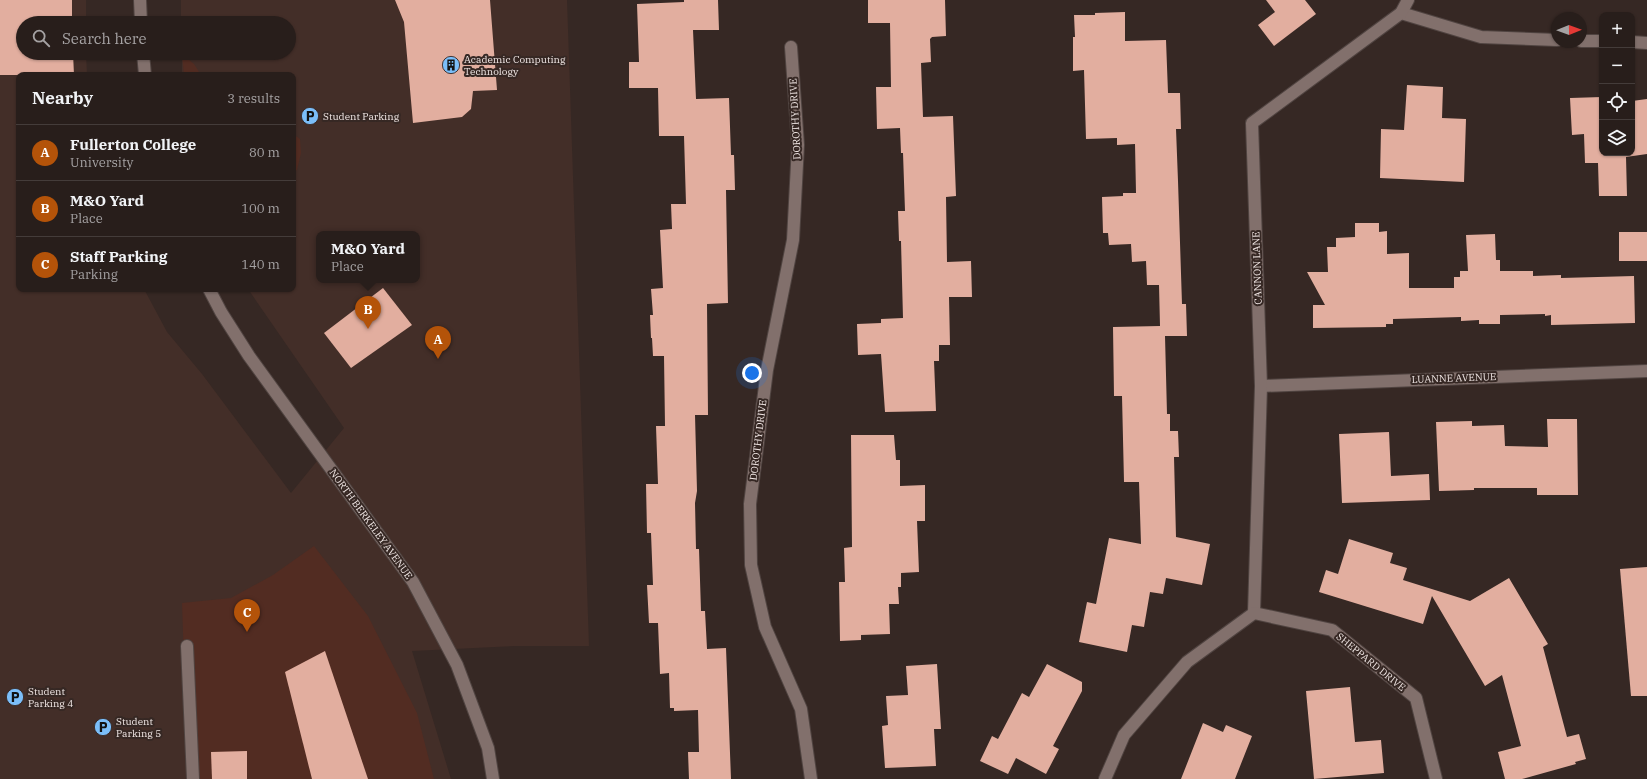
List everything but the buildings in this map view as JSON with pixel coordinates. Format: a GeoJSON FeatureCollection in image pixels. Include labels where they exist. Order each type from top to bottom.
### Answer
{"type":"FeatureCollection","features":[{"type":"Feature","properties":{"kind":"street"},"geometry":{"type":"LineString","coordinates":[[140,0],[141,16]]}},
{"type":"Feature","properties":{"kind":"street","name":"CANNON LANE"},"geometry":{"type":"LineString","coordinates":[[1254,613],[1261,386],[1252,123],[1401,13],[1408,0]]}},
{"type":"Feature","properties":{"kind":"street"},"geometry":{"type":"LineString","coordinates":[[1401,13],[1481,38],[1551,40]]}},
{"type":"Feature","properties":{"kind":"street"},"geometry":{"type":"LineString","coordinates":[[1587,40],[1599,41]]}},
{"type":"Feature","properties":{"kind":"street"},"geometry":{"type":"LineString","coordinates":[[1635,42],[1647,43]]}},
{"type":"Feature","properties":{"kind":"street","name":"DOROTHY DRIVE"},"geometry":{"type":"LineString","coordinates":[[791,46],[798,145],[793,240],[766,378],[750,504],[751,565],[765,627],[801,709],[811,779]]}},
{"type":"Feature","properties":{"kind":"street"},"geometry":{"type":"LineString","coordinates":[[144,60],[145,72]]}},
{"type":"Feature","properties":{"kind":"street","name":"NORTH BERKELEY AVENUE"},"geometry":{"type":"LineString","coordinates":[[210,292],[220,312],[250,356],[413,582],[457,666],[488,748],[493,779]]}},
{"type":"Feature","properties":{"kind":"street","name":"LUANNE AVENUE"},"geometry":{"type":"LineString","coordinates":[[1261,386],[1647,371]]}},
{"type":"Feature","properties":{"kind":"street"},"geometry":{"type":"LineString","coordinates":[[1105,779],[1124,735],[1187,662],[1254,613]]}},
{"type":"Feature","properties":{"kind":"street","name":"SHEPPARD DRIVE"},"geometry":{"type":"LineString","coordinates":[[1254,613],[1332,630],[1416,698],[1436,779]]}},
{"type":"Feature","properties":{"kind":"street"},"geometry":{"type":"LineString","coordinates":[[187,646],[192,779]]}},
{"type":"Feature","properties":{"kind":"shaded area"},"geometry":{"type":"Polygon","coordinates":[[[0,0],[86,0],[86,16],[16,16],[16,60],[86,60],[87,72],[16,72],[16,292],[146,292],[167,332],[202,374],[291,493],[344,428],[250,292],[296,292],[296,72],[182,72],[182,60],[296,60],[296,16],[181,16],[181,0],[567,0],[589,646],[515,646],[412,651],[451,779],[0,779],[0,0]]]}},
{"type":"Feature","properties":{"kind":"shaded area"},"geometry":{"type":"Polygon","coordinates":[[[183,60],[189,60],[199,72],[184,72],[183,60]]]}},
{"type":"Feature","properties":{"kind":"shaded area"},"geometry":{"type":"Polygon","coordinates":[[[296,136],[300,139],[301,153],[297,170],[296,136]]]}},
{"type":"Feature","properties":{"kind":"shaded area"},"geometry":{"type":"Polygon","coordinates":[[[314,546],[368,616],[417,713],[434,779],[188,779],[182,603],[231,598],[273,575],[314,546]]]}},
{"type":"Feature","properties":{"kind":"place","name":"Academic Computing Technology"},"geometry":{"type":"Point","coordinates":[451,65]}},
{"type":"Feature","properties":{"kind":"place","name":"Student Parking"},"geometry":{"type":"Point","coordinates":[310,116]}},
{"type":"Feature","properties":{"kind":"place","name":"M&O Yard"},"geometry":{"type":"Point","coordinates":[368,329]}},
{"type":"Feature","properties":{"kind":"place","name":"Fullerton College"},"geometry":{"type":"Point","coordinates":[438,359]}},
{"type":"Feature","properties":{"kind":"place","name":"Staff Parking"},"geometry":{"type":"Point","coordinates":[247,632]}},
{"type":"Feature","properties":{"kind":"place","name":"Student Parking 4"},"geometry":{"type":"Point","coordinates":[15,697]}},
{"type":"Feature","properties":{"kind":"place","name":"Student Parking 5"},"geometry":{"type":"Point","coordinates":[103,727]}}]}
